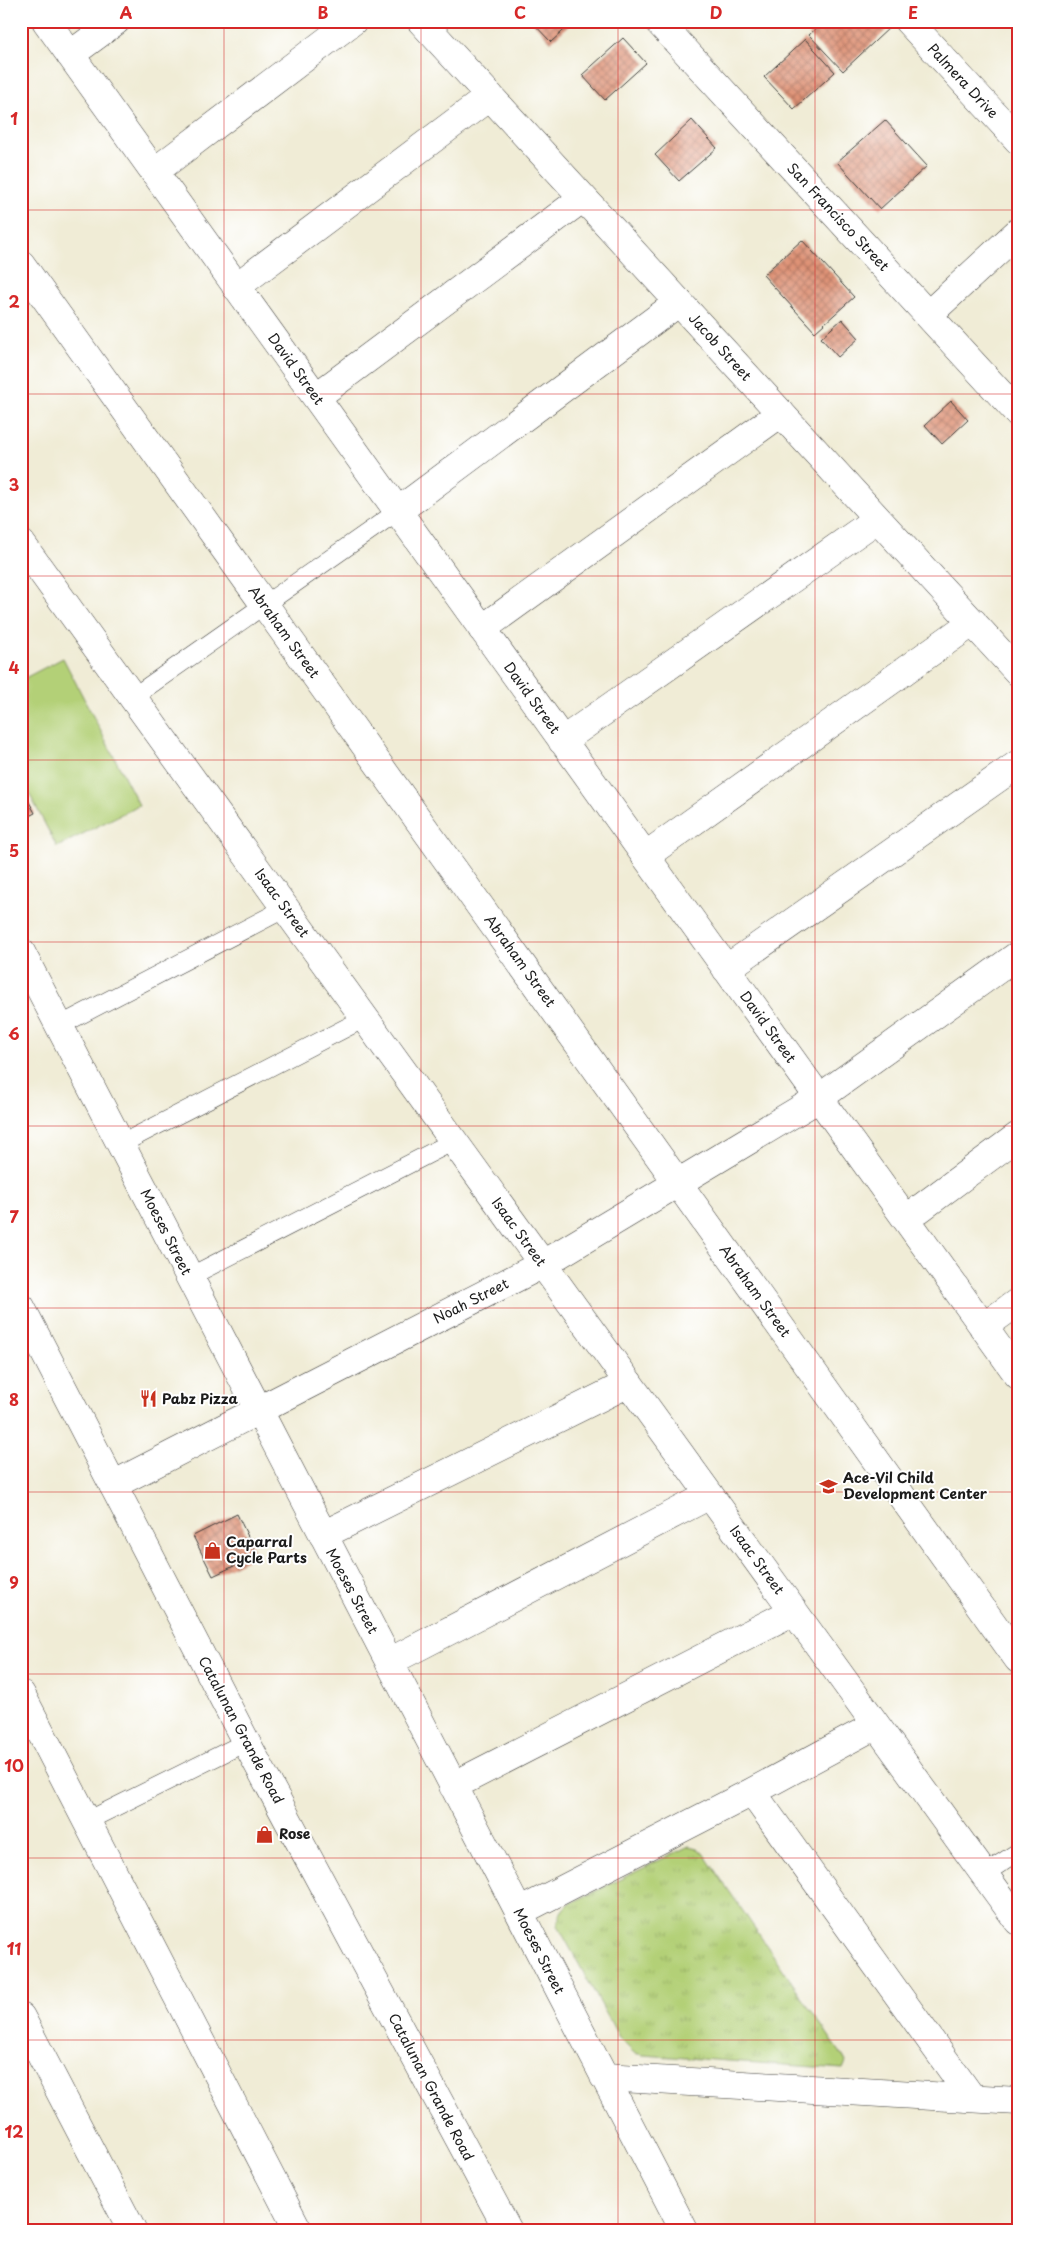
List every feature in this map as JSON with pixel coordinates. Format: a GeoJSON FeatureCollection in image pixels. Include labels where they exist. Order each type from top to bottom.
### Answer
{"type":"FeatureCollection","features":[{"type":"Feature","properties":{"kind":"street","name":"David Street"},"geometry":{"type":"LineString","coordinates":[[46,21],[1018,1375]]}},
{"type":"Feature","properties":{"kind":"street"},"geometry":{"type":"LineString","coordinates":[[70,55],[116,21]]}},
{"type":"Feature","properties":{"kind":"street"},"geometry":{"type":"LineString","coordinates":[[154,172],[352,21]]}},
{"type":"Feature","properties":{"kind":"street","name":"Jacob Street"},"geometry":{"type":"LineString","coordinates":[[421,21],[1018,672]]}},
{"type":"Feature","properties":{"kind":"street","name":"San Francisco Street"},"geometry":{"type":"LineString","coordinates":[[658,21],[1018,413]]}},
{"type":"Feature","properties":{"kind":"street","name":"Palmera Drive"},"geometry":{"type":"LineString","coordinates":[[908,21],[1018,140]]}},
{"type":"Feature","properties":{"kind":"street"},"geometry":{"type":"LineString","coordinates":[[236,286],[490,96]]}},
{"type":"Feature","properties":{"kind":"street"},"geometry":{"type":"LineString","coordinates":[[316,397],[583,198]]}},
{"type":"Feature","properties":{"kind":"street"},"geometry":{"type":"LineString","coordinates":[[928,315],[1018,232]]}},
{"type":"Feature","properties":{"kind":"street","name":"Abraham Street"},"geometry":{"type":"LineString","coordinates":[[21,264],[1018,1659]]}},
{"type":"Feature","properties":{"kind":"street"},"geometry":{"type":"LineString","coordinates":[[398,511],[679,302]]}},
{"type":"Feature","properties":{"kind":"street"},"geometry":{"type":"LineString","coordinates":[[482,629],[781,413]]}},
{"type":"Feature","properties":{"kind":"street"},"geometry":{"type":"LineString","coordinates":[[562,741],[877,519]]}},
{"type":"Feature","properties":{"kind":"street","name":"Isaac Street"},"geometry":{"type":"LineString","coordinates":[[21,543],[1018,1921]]}},
{"type":"Feature","properties":{"kind":"street"},"geometry":{"type":"LineString","coordinates":[[645,856],[972,622]]}},
{"type":"Feature","properties":{"kind":"street"},"geometry":{"type":"LineString","coordinates":[[726,969],[1018,764]]}},
{"type":"Feature","properties":{"kind":"street","name":"Moeses Street"},"geometry":{"type":"LineString","coordinates":[[21,952],[684,2230]]}},
{"type":"Feature","properties":{"kind":"street","name":"Noah Street"},"geometry":{"type":"LineString","coordinates":[[113,1485],[543,1264],[818,1098],[1018,956]]}},
{"type":"Feature","properties":{"kind":"street"},"geometry":{"type":"LineString","coordinates":[[906,1219],[1018,1136]]}},
{"type":"Feature","properties":{"kind":"street"},"geometry":{"type":"LineString","coordinates":[[983,1327],[1018,1302]]}},
{"type":"Feature","properties":{"kind":"street","name":"Catalunan Grande Road"},"geometry":{"type":"LineString","coordinates":[[21,1307],[246,1742],[508,2230]]}},
{"type":"Feature","properties":{"kind":"street"},"geometry":{"type":"LineString","coordinates":[[323,1535],[629,1382]]}},
{"type":"Feature","properties":{"kind":"street"},"geometry":{"type":"LineString","coordinates":[[389,1662],[710,1495]]}},
{"type":"Feature","properties":{"kind":"street"},"geometry":{"type":"LineString","coordinates":[[453,1786],[794,1611]]}},
{"type":"Feature","properties":{"kind":"street"},"geometry":{"type":"LineString","coordinates":[[21,1694],[298,2230]]}},
{"type":"Feature","properties":{"kind":"street"},"geometry":{"type":"LineString","coordinates":[[519,1912],[752,1792],[876,1724]]}},
{"type":"Feature","properties":{"kind":"street"},"geometry":{"type":"LineString","coordinates":[[752,1792],[972,2098]]}},
{"type":"Feature","properties":{"kind":"street"},"geometry":{"type":"LineString","coordinates":[[21,2017],[132,2230]]}},
{"type":"Feature","properties":{"kind":"street"},"geometry":{"type":"LineString","coordinates":[[604,2076],[1018,2101]]}},
{"type":"Feature","properties":{"kind":"lane"},"geometry":{"type":"LineString","coordinates":[[133,697],[398,511]]}},
{"type":"Feature","properties":{"kind":"lane"},"geometry":{"type":"LineString","coordinates":[[59,1026],[286,908]]}},
{"type":"Feature","properties":{"kind":"lane"},"geometry":{"type":"LineString","coordinates":[[120,1144],[365,1018]]}},
{"type":"Feature","properties":{"kind":"lane"},"geometry":{"type":"LineString","coordinates":[[189,1277],[454,1140]]}},
{"type":"Feature","properties":{"kind":"lane"},"geometry":{"type":"LineString","coordinates":[[87,1821],[246,1742]]}},
{"type":"Feature","properties":{"kind":"lane"},"geometry":{"type":"LineString","coordinates":[[984,1874],[1018,1852]]}},
{"type":"Feature","properties":{"kind":"green space"},"geometry":{"type":"Polygon","coordinates":[[[63,658],[139,805],[57,847],[21,778],[21,680],[63,658]]]}},
{"type":"Feature","properties":{"kind":"green space"},"geometry":{"type":"Polygon","coordinates":[[[689,1846],[697,1848],[703,1853],[844,2058],[846,2062],[843,2069],[643,2055],[634,2053],[620,2039],[558,1926],[558,1920],[567,1905],[689,1846]]]}},
{"type":"Feature","properties":{"kind":"building"},"geometry":{"type":"Polygon","coordinates":[[[531,21],[574,21],[551,42],[531,21]]]}},
{"type":"Feature","properties":{"kind":"building"},"geometry":{"type":"Polygon","coordinates":[[[824,21],[885,21],[890,27],[843,71],[809,35],[824,21]]]}},
{"type":"Feature","properties":{"kind":"building"},"geometry":{"type":"Polygon","coordinates":[[[623,38],[646,63],[605,100],[582,75],[623,38]]]}},
{"type":"Feature","properties":{"kind":"building"},"geometry":{"type":"Polygon","coordinates":[[[805,39],[835,72],[794,109],[764,77],[805,39]]]}},
{"type":"Feature","properties":{"kind":"building"},"geometry":{"type":"Polygon","coordinates":[[[692,120],[717,148],[679,181],[655,155],[692,120]]]}},
{"type":"Feature","properties":{"kind":"building"},"geometry":{"type":"Polygon","coordinates":[[[885,120],[927,166],[880,209],[837,162],[885,120]]]}},
{"type":"Feature","properties":{"kind":"building"},"geometry":{"type":"Polygon","coordinates":[[[802,240],[854,297],[815,332],[763,275],[802,240]]]}},
{"type":"Feature","properties":{"kind":"building"},"geometry":{"type":"Polygon","coordinates":[[[842,319],[859,338],[838,357],[821,338],[842,319]]]}},
{"type":"Feature","properties":{"kind":"building"},"geometry":{"type":"Polygon","coordinates":[[[951,401],[968,420],[942,444],[925,425],[951,401]]]}},
{"type":"Feature","properties":{"kind":"building"},"geometry":{"type":"Polygon","coordinates":[[[21,787],[35,813],[21,820],[21,787]]]}},
{"type":"Feature","properties":{"kind":"building"},"geometry":{"type":"Polygon","coordinates":[[[237,1514],[257,1555],[213,1576],[193,1536],[237,1514]]]}},
{"type":"Feature","properties":{"kind":"place","name":"Pabz Pizza"},"geometry":{"type":"Point","coordinates":[148,1399]}},
{"type":"Feature","properties":{"kind":"place","name":"Ace-Vil Child Development Center"},"geometry":{"type":"Point","coordinates":[829,1486]}},
{"type":"Feature","properties":{"kind":"place","name":"Caparral Cycle Parts"},"geometry":{"type":"Point","coordinates":[212,1550]}},
{"type":"Feature","properties":{"kind":"place","name":"Rose"},"geometry":{"type":"Point","coordinates":[265,1834]}}]}
